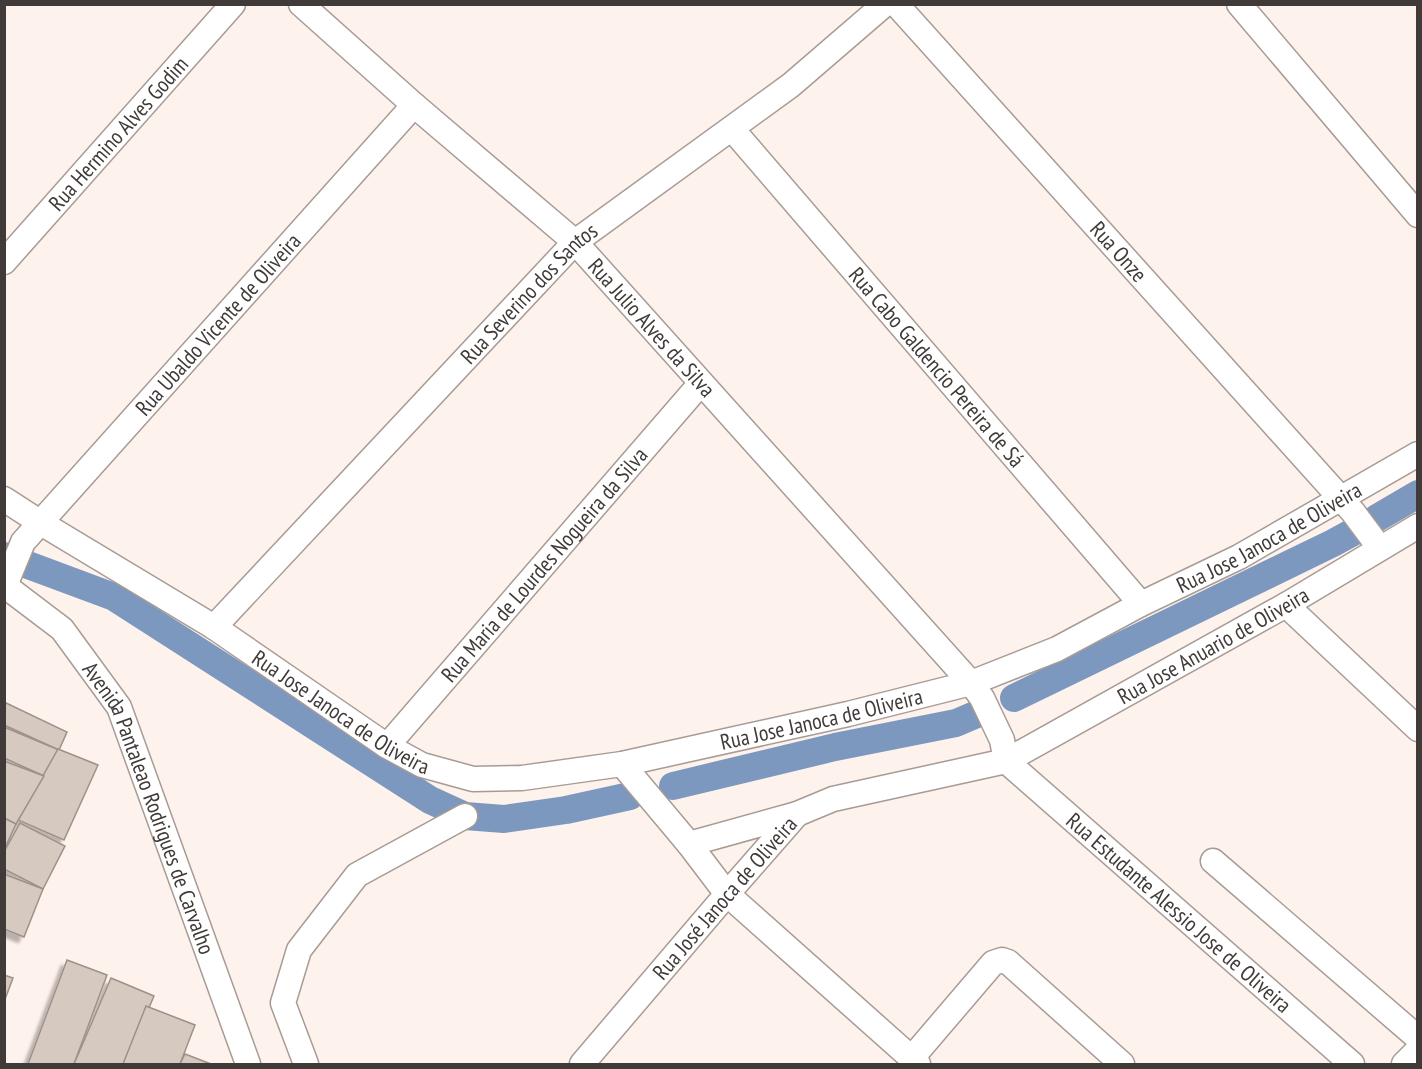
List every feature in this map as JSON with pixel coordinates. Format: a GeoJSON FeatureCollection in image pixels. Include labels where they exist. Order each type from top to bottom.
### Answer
{"type":"FeatureCollection","features":[{"type":"Feature","properties":{"kind":"street","name":"Rua Hermino Alves Godim"},"geometry":{"type":"LineString","coordinates":[[4,262],[233,4]]}},
{"type":"Feature","properties":{"kind":"street","name":"Rua Julio Alves da Silva"},"geometry":{"type":"LineString","coordinates":[[301,4],[414,105],[575,242],[977,691],[1004,750]]}},
{"type":"Feature","properties":{"kind":"street","name":"Rua Severino dos Santos"},"geometry":{"type":"LineString","coordinates":[[214,627],[575,242],[791,85],[885,4]]}},
{"type":"Feature","properties":{"kind":"street","name":"Rua Onze"},"geometry":{"type":"LineString","coordinates":[[896,4],[1347,505],[1376,543]]}},
{"type":"Feature","properties":{"kind":"street"},"geometry":{"type":"LineString","coordinates":[[1239,4],[1418,214]]}},
{"type":"Feature","properties":{"kind":"street","name":"Rua Ubaldo Vicente de Oliveira"},"geometry":{"type":"LineString","coordinates":[[6,584],[23,542],[414,105]]}},
{"type":"Feature","properties":{"kind":"street","name":"Rua Cabo Galdencio Pereira de Sá"},"geometry":{"type":"LineString","coordinates":[[732,129],[1141,604]]}},
{"type":"Feature","properties":{"kind":"street","name":"Rua Maria de Lourdes Nogueira da Silva"},"geometry":{"type":"LineString","coordinates":[[387,746],[701,383]]}},
{"type":"Feature","properties":{"kind":"street","name":"Rua Jose Janoca de Oliveira"},"geometry":{"type":"LineString","coordinates":[[214,627],[387,746],[422,765],[472,779],[522,778],[622,764],[848,714],[977,691],[1141,604],[1347,505],[1418,454]]}},
{"type":"Feature","properties":{"kind":"street"},"geometry":{"type":"LineString","coordinates":[[4,499],[214,627]]}},
{"type":"Feature","properties":{"kind":"street","name":"Rua Jose Anuario de Oliveira"},"geometry":{"type":"LineString","coordinates":[[1004,750],[1286,605],[1376,543],[1418,526]]}},
{"type":"Feature","properties":{"kind":"street","name":"Avenida Pantaleao Rodrigues de Carvalho"},"geometry":{"type":"LineString","coordinates":[[6,584],[62,629],[119,707],[248,1065]]}},
{"type":"Feature","properties":{"kind":"street"},"geometry":{"type":"LineString","coordinates":[[1286,605],[1418,729]]}},
{"type":"Feature","properties":{"kind":"street","name":"Rua José Janoca de Oliveira"},"geometry":{"type":"LineString","coordinates":[[582,1065],[797,814],[833,799],[1004,750]]}},
{"type":"Feature","properties":{"kind":"street","name":"Rua Estudante Alessio Jose de Oliveira"},"geometry":{"type":"LineString","coordinates":[[1004,750],[1352,1065]]}},
{"type":"Feature","properties":{"kind":"street"},"geometry":{"type":"LineString","coordinates":[[622,764],[727,894],[914,1062],[993,963],[1002,960],[1008,962],[1122,1065]]}},
{"type":"Feature","properties":{"kind":"street"},"geometry":{"type":"LineString","coordinates":[[682,837],[797,814]]}},
{"type":"Feature","properties":{"kind":"street"},"geometry":{"type":"LineString","coordinates":[[306,1065],[283,1003],[299,950],[357,875],[465,816]]}},
{"type":"Feature","properties":{"kind":"street"},"geometry":{"type":"LineString","coordinates":[[1213,861],[1418,1038]]}},
{"type":"Feature","properties":{"kind":"street"},"geometry":{"type":"LineString","coordinates":[[1404,1065],[1418,1050]]}},
{"type":"Feature","properties":{"kind":"building"},"geometry":{"type":"Polygon","coordinates":[[[4,702],[67,732],[59,750],[4,725],[4,702]]]}},
{"type":"Feature","properties":{"kind":"building"},"geometry":{"type":"Polygon","coordinates":[[[4,727],[59,750],[44,776],[4,758],[4,727]]]}},
{"type":"Feature","properties":{"kind":"building"},"geometry":{"type":"Polygon","coordinates":[[[58,749],[98,765],[64,840],[18,820],[58,749]]]}},
{"type":"Feature","properties":{"kind":"building"},"geometry":{"type":"Polygon","coordinates":[[[4,761],[44,776],[16,824],[4,818],[4,761]]]}},
{"type":"Feature","properties":{"kind":"building"},"geometry":{"type":"Polygon","coordinates":[[[4,818],[16,824],[4,850],[4,818]]]}},
{"type":"Feature","properties":{"kind":"building"},"geometry":{"type":"Polygon","coordinates":[[[20,823],[65,846],[43,889],[4,869],[4,852],[20,823]]]}},
{"type":"Feature","properties":{"kind":"building"},"geometry":{"type":"Polygon","coordinates":[[[4,874],[43,889],[24,937],[4,929],[4,874]]]}},
{"type":"Feature","properties":{"kind":"building"},"geometry":{"type":"Polygon","coordinates":[[[67,960],[107,975],[74,1064],[28,1064],[67,960]]]}},
{"type":"Feature","properties":{"kind":"building"},"geometry":{"type":"Polygon","coordinates":[[[4,975],[13,978],[4,1002],[4,975]]]}},
{"type":"Feature","properties":{"kind":"building"},"geometry":{"type":"Polygon","coordinates":[[[111,978],[154,996],[125,1064],[74,1064],[111,978]]]}},
{"type":"Feature","properties":{"kind":"building"},"geometry":{"type":"Polygon","coordinates":[[[146,1006],[195,1025],[180,1064],[123,1064],[146,1006]]]}},
{"type":"Feature","properties":{"kind":"building"},"geometry":{"type":"Polygon","coordinates":[[[185,1054],[211,1064],[180,1064],[185,1054]]]}},
{"type":"Feature","properties":{"kind":"waterway"},"geometry":{"type":"LineString","coordinates":[[1377,518],[1418,494]]}},
{"type":"Feature","properties":{"kind":"waterway"},"geometry":{"type":"LineString","coordinates":[[1014,698],[1355,531]]}},
{"type":"Feature","properties":{"kind":"waterway"},"geometry":{"type":"LineString","coordinates":[[4,556],[114,597],[430,800],[465,816],[504,819],[566,810],[630,796]]}},
{"type":"Feature","properties":{"kind":"waterway"},"geometry":{"type":"LineString","coordinates":[[673,786],[835,747],[956,723],[977,714]]}}]}
